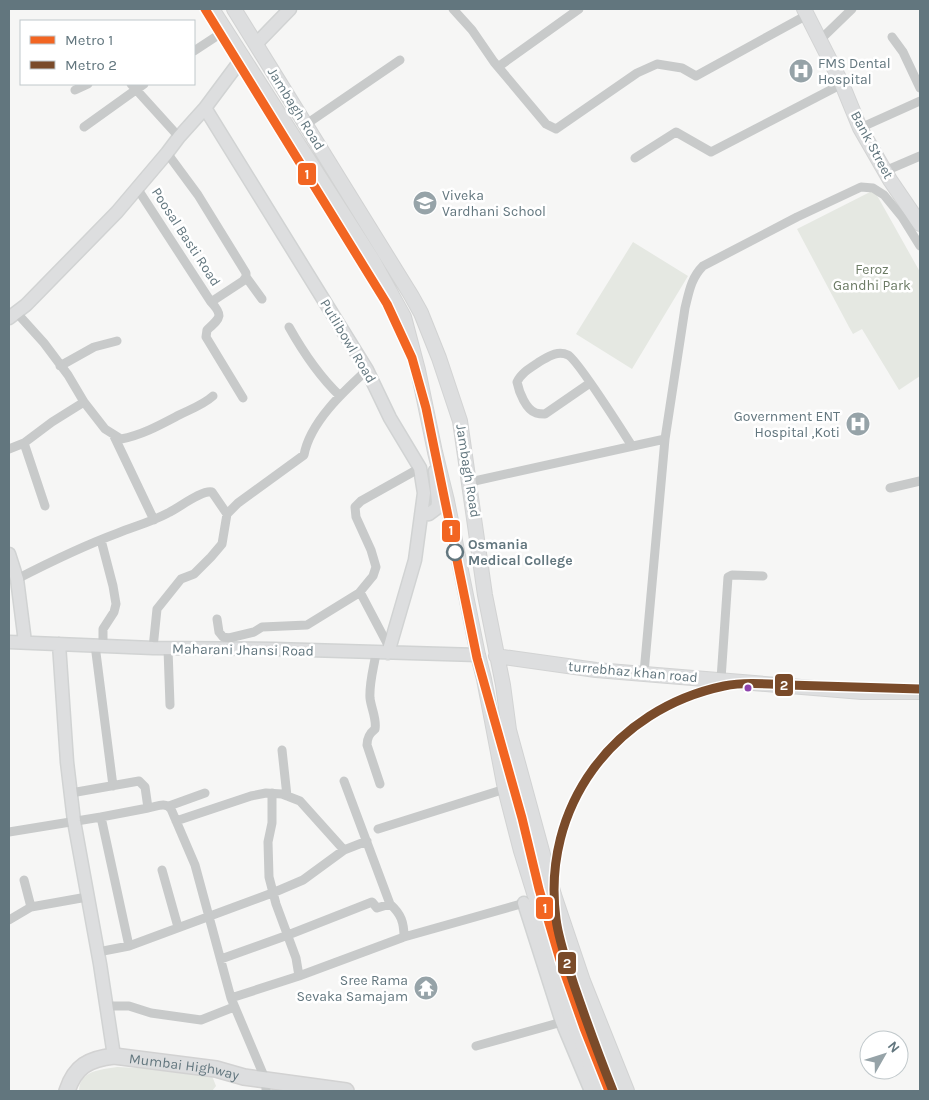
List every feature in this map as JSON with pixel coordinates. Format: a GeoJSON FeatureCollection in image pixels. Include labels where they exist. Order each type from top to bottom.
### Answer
{"type":"FeatureCollection","features":[{"type":"Feature","properties":{"kind":"highway","name":"Mumbai Highway"},"geometry":{"type":"LineString","coordinates":[[67,1091],[80,1067],[97,1058],[114,1056],[216,1069],[266,1086],[346,1091]]}},
{"type":"Feature","properties":{"kind":"main road"},"geometry":{"type":"LineString","coordinates":[[212,9],[372,259],[406,324],[418,370],[455,542],[484,678],[504,789],[530,902],[601,1091]]}},
{"type":"Feature","properties":{"kind":"main road","name":"Jambagh Road"},"geometry":{"type":"LineString","coordinates":[[234,9],[377,238],[421,313],[439,358],[460,421],[485,595],[503,685],[509,730],[554,895],[583,981],[627,1091]]}},
{"type":"Feature","properties":{"kind":"main road","name":"Bank Street"},"geometry":{"type":"LineString","coordinates":[[805,12],[842,84],[860,128],[885,171],[920,224]]}},
{"type":"Feature","properties":{"kind":"main road"},"geometry":{"type":"LineString","coordinates":[[406,324],[418,319],[425,323]]}},
{"type":"Feature","properties":{"kind":"main road"},"geometry":{"type":"LineString","coordinates":[[455,542],[468,534],[475,518]]}},
{"type":"Feature","properties":{"kind":"main road","name":"turrebhaz khan road"},"geometry":{"type":"LineString","coordinates":[[496,656],[596,670],[862,692],[920,692]]}},
{"type":"Feature","properties":{"kind":"street"},"geometry":{"type":"LineString","coordinates":[[256,44],[290,9]]}},
{"type":"Feature","properties":{"kind":"street"},"geometry":{"type":"LineString","coordinates":[[453,9],[472,30],[498,67],[546,124],[556,129],[637,73],[657,64],[682,68],[696,76],[805,12]]}},
{"type":"Feature","properties":{"kind":"street"},"geometry":{"type":"LineString","coordinates":[[498,67],[579,9]]}},
{"type":"Feature","properties":{"kind":"street"},"geometry":{"type":"LineString","coordinates":[[820,39],[852,9]]}},
{"type":"Feature","properties":{"kind":"street"},"geometry":{"type":"LineString","coordinates":[[195,50],[226,30]]}},
{"type":"Feature","properties":{"kind":"street"},"geometry":{"type":"LineString","coordinates":[[892,36],[920,88]]}},
{"type":"Feature","properties":{"kind":"street"},"geometry":{"type":"LineString","coordinates":[[213,396],[192,410],[132,437],[121,439],[105,429],[84,402],[68,375],[44,343],[13,315],[26,305],[94,236],[138,188],[179,137],[206,108],[243,56]]}},
{"type":"Feature","properties":{"kind":"street"},"geometry":{"type":"LineString","coordinates":[[305,125],[400,60]]}},
{"type":"Feature","properties":{"kind":"street"},"geometry":{"type":"LineString","coordinates":[[635,158],[676,132],[711,152],[842,84]]}},
{"type":"Feature","properties":{"kind":"street"},"geometry":{"type":"LineString","coordinates":[[75,90],[86,85]]}},
{"type":"Feature","properties":{"kind":"street"},"geometry":{"type":"LineString","coordinates":[[84,127],[137,85],[179,137]]}},
{"type":"Feature","properties":{"kind":"street"},"geometry":{"type":"LineString","coordinates":[[860,128],[920,103]]}},
{"type":"Feature","properties":{"kind":"street","name":"Putlibowl Road"},"geometry":{"type":"LineString","coordinates":[[206,108],[367,370],[390,418],[420,468],[424,494],[415,560],[384,651]]}},
{"type":"Feature","properties":{"kind":"street"},"geometry":{"type":"LineString","coordinates":[[167,153],[198,195],[246,273],[246,277],[262,299]]}},
{"type":"Feature","properties":{"kind":"street"},"geometry":{"type":"LineString","coordinates":[[885,171],[920,156]]}},
{"type":"Feature","properties":{"kind":"street"},"geometry":{"type":"LineString","coordinates":[[644,673],[665,438],[689,289],[696,274],[704,266],[797,217],[861,187],[873,188],[884,195],[902,217],[920,246]]}},
{"type":"Feature","properties":{"kind":"street","name":"Poosal Basti Road"},"geometry":{"type":"LineString","coordinates":[[138,188],[211,302]]}},
{"type":"Feature","properties":{"kind":"street"},"geometry":{"type":"LineString","coordinates":[[243,398],[206,337],[207,330],[218,320],[220,314],[211,302],[243,281],[246,277]]}},
{"type":"Feature","properties":{"kind":"street"},"geometry":{"type":"LineString","coordinates":[[289,328],[316,369],[340,396]]}},
{"type":"Feature","properties":{"kind":"street"},"geometry":{"type":"LineString","coordinates":[[60,366],[94,347],[117,341]]}},
{"type":"Feature","properties":{"kind":"street"},"geometry":{"type":"LineString","coordinates":[[590,383],[545,414],[536,413],[530,408],[520,392],[517,382],[520,376],[527,370],[551,355],[561,352],[570,356],[590,383],[632,446]]}},
{"type":"Feature","properties":{"kind":"street"},"geometry":{"type":"LineString","coordinates":[[153,648],[157,609],[181,579],[194,574],[212,557],[222,544],[227,514],[238,503],[304,455],[306,444],[324,416],[340,396],[367,370]]}},
{"type":"Feature","properties":{"kind":"street"},"geometry":{"type":"LineString","coordinates":[[9,449],[24,443],[52,422],[84,402]]}},
{"type":"Feature","properties":{"kind":"street"},"geometry":{"type":"LineString","coordinates":[[113,434],[154,520]]}},
{"type":"Feature","properties":{"kind":"street"},"geometry":{"type":"LineString","coordinates":[[470,482],[665,438]]}},
{"type":"Feature","properties":{"kind":"street"},"geometry":{"type":"LineString","coordinates":[[24,443],[45,506]]}},
{"type":"Feature","properties":{"kind":"street"},"geometry":{"type":"LineString","coordinates":[[422,515],[429,514],[437,508],[435,452]]}},
{"type":"Feature","properties":{"kind":"street"},"geometry":{"type":"LineString","coordinates":[[217,619],[219,632],[223,637],[229,638],[254,632],[262,627],[307,625],[360,592],[373,576],[376,567],[371,550],[356,517],[355,507],[361,501],[420,468]]}},
{"type":"Feature","properties":{"kind":"street"},"geometry":{"type":"LineString","coordinates":[[890,488],[920,481]]}},
{"type":"Feature","properties":{"kind":"street"},"geometry":{"type":"LineString","coordinates":[[17,579],[52,561],[154,520],[208,492],[216,495],[227,514]]}},
{"type":"Feature","properties":{"kind":"street"},"geometry":{"type":"LineString","coordinates":[[101,540],[116,604],[114,612],[103,629],[99,645],[113,786]]}},
{"type":"Feature","properties":{"kind":"street"},"geometry":{"type":"LineString","coordinates":[[9,554],[17,579],[25,642]]}},
{"type":"Feature","properties":{"kind":"street"},"geometry":{"type":"LineString","coordinates":[[721,679],[728,577],[732,575],[763,576]]}},
{"type":"Feature","properties":{"kind":"street"},"geometry":{"type":"LineString","coordinates":[[360,592],[384,651],[370,695],[376,723],[375,730],[370,733],[367,740],[367,746],[380,784]]}},
{"type":"Feature","properties":{"kind":"street","name":"Maharani Jhansi Road"},"geometry":{"type":"LineString","coordinates":[[9,642],[168,649],[274,648],[478,655]]}},
{"type":"Feature","properties":{"kind":"street"},"geometry":{"type":"LineString","coordinates":[[59,644],[74,822],[98,952],[114,1056]]}},
{"type":"Feature","properties":{"kind":"street"},"geometry":{"type":"LineString","coordinates":[[168,649],[170,704]]}},
{"type":"Feature","properties":{"kind":"street"},"geometry":{"type":"LineString","coordinates":[[282,750],[287,796]]}},
{"type":"Feature","properties":{"kind":"street"},"geometry":{"type":"LineString","coordinates":[[71,793],[136,781],[141,782],[145,787],[148,808]]}},
{"type":"Feature","properties":{"kind":"street"},"geometry":{"type":"LineString","coordinates":[[344,781],[390,904],[399,912],[404,923],[404,937]]}},
{"type":"Feature","properties":{"kind":"street"},"geometry":{"type":"LineString","coordinates":[[378,829],[504,789]]}},
{"type":"Feature","properties":{"kind":"street"},"geometry":{"type":"LineString","coordinates":[[9,832],[101,818],[162,805],[169,806],[205,793]]}},
{"type":"Feature","properties":{"kind":"street"},"geometry":{"type":"LineString","coordinates":[[272,793],[272,823],[268,842],[269,877],[296,958],[299,976]]}},
{"type":"Feature","properties":{"kind":"street"},"geometry":{"type":"LineString","coordinates":[[176,821],[251,796],[272,793],[300,801],[344,850]]}},
{"type":"Feature","properties":{"kind":"street"},"geometry":{"type":"LineString","coordinates":[[169,806],[196,865],[231,998],[266,1086]]}},
{"type":"Feature","properties":{"kind":"street"},"geometry":{"type":"LineString","coordinates":[[101,818],[129,946]]}},
{"type":"Feature","properties":{"kind":"street"},"geometry":{"type":"LineString","coordinates":[[98,952],[129,946],[303,880],[344,850],[368,841]]}},
{"type":"Feature","properties":{"kind":"street"},"geometry":{"type":"LineString","coordinates":[[162,870],[178,927]]}},
{"type":"Feature","properties":{"kind":"street"},"geometry":{"type":"LineString","coordinates":[[24,880],[32,907]]}},
{"type":"Feature","properties":{"kind":"street"},"geometry":{"type":"LineString","coordinates":[[9,920],[32,907],[87,897]]}},
{"type":"Feature","properties":{"kind":"street"},"geometry":{"type":"LineString","coordinates":[[221,958],[288,935],[372,902],[376,908],[390,904]]}},
{"type":"Feature","properties":{"kind":"street"},"geometry":{"type":"LineString","coordinates":[[231,998],[299,976],[404,937],[530,902],[562,1022],[591,1091]]}},
{"type":"Feature","properties":{"kind":"street"},"geometry":{"type":"LineString","coordinates":[[106,1006],[129,1006],[151,1013],[201,1020],[234,1007]]}},
{"type":"Feature","properties":{"kind":"street"},"geometry":{"type":"LineString","coordinates":[[476,1046],[562,1022]]}},
{"type":"Feature","properties":{"kind":"green space","name":"Feroz Gandhi Park"},"geometry":{"type":"Polygon","coordinates":[[[874,190],[920,272],[920,376],[899,390],[862,329],[853,334],[797,229],[874,190]]]}},
{"type":"Feature","properties":{"kind":"green space"},"geometry":{"type":"Polygon","coordinates":[[[633,242],[688,276],[632,369],[576,334],[633,242]]]}},
{"type":"Feature","properties":{"kind":"green space"},"geometry":{"type":"Polygon","coordinates":[[[117,1067],[199,1071],[212,1076],[216,1086],[212,1091],[79,1091],[80,1084],[87,1075],[98,1070],[117,1067]]]}},
{"type":"Feature","properties":{"kind":"metro line","name":"1"},"geometry":{"type":"LineString","coordinates":[[205,9],[387,304],[412,358],[426,408],[477,658],[522,818],[539,889],[560,960],[609,1091]]}},
{"type":"Feature","properties":{"kind":"metro line","name":"2"},"geometry":{"type":"LineString","coordinates":[[613,1091],[574,985],[561,944],[556,919],[554,878],[560,839],[574,802],[593,769],[619,740],[649,716],[685,698],[724,686],[756,684],[920,689]]}},
{"type":"Feature","properties":{"kind":"place","name":"FMS Dental Hospital"},"geometry":{"type":"Point","coordinates":[801,71]}},
{"type":"Feature","properties":{"kind":"place","name":"Viveka Vardhani School"},"geometry":{"type":"Point","coordinates":[425,203]}},
{"type":"Feature","properties":{"kind":"place","name":"Government ENT Hospital ,Koti"},"geometry":{"type":"Point","coordinates":[858,424]}},
{"type":"Feature","properties":{"kind":"place","name":"Osmania Medical College"},"geometry":{"type":"Point","coordinates":[455,552]}},
{"type":"Feature","properties":{"kind":"place","name":"Sree Rama Sevaka Samajam"},"geometry":{"type":"Point","coordinates":[426,988]}}]}
